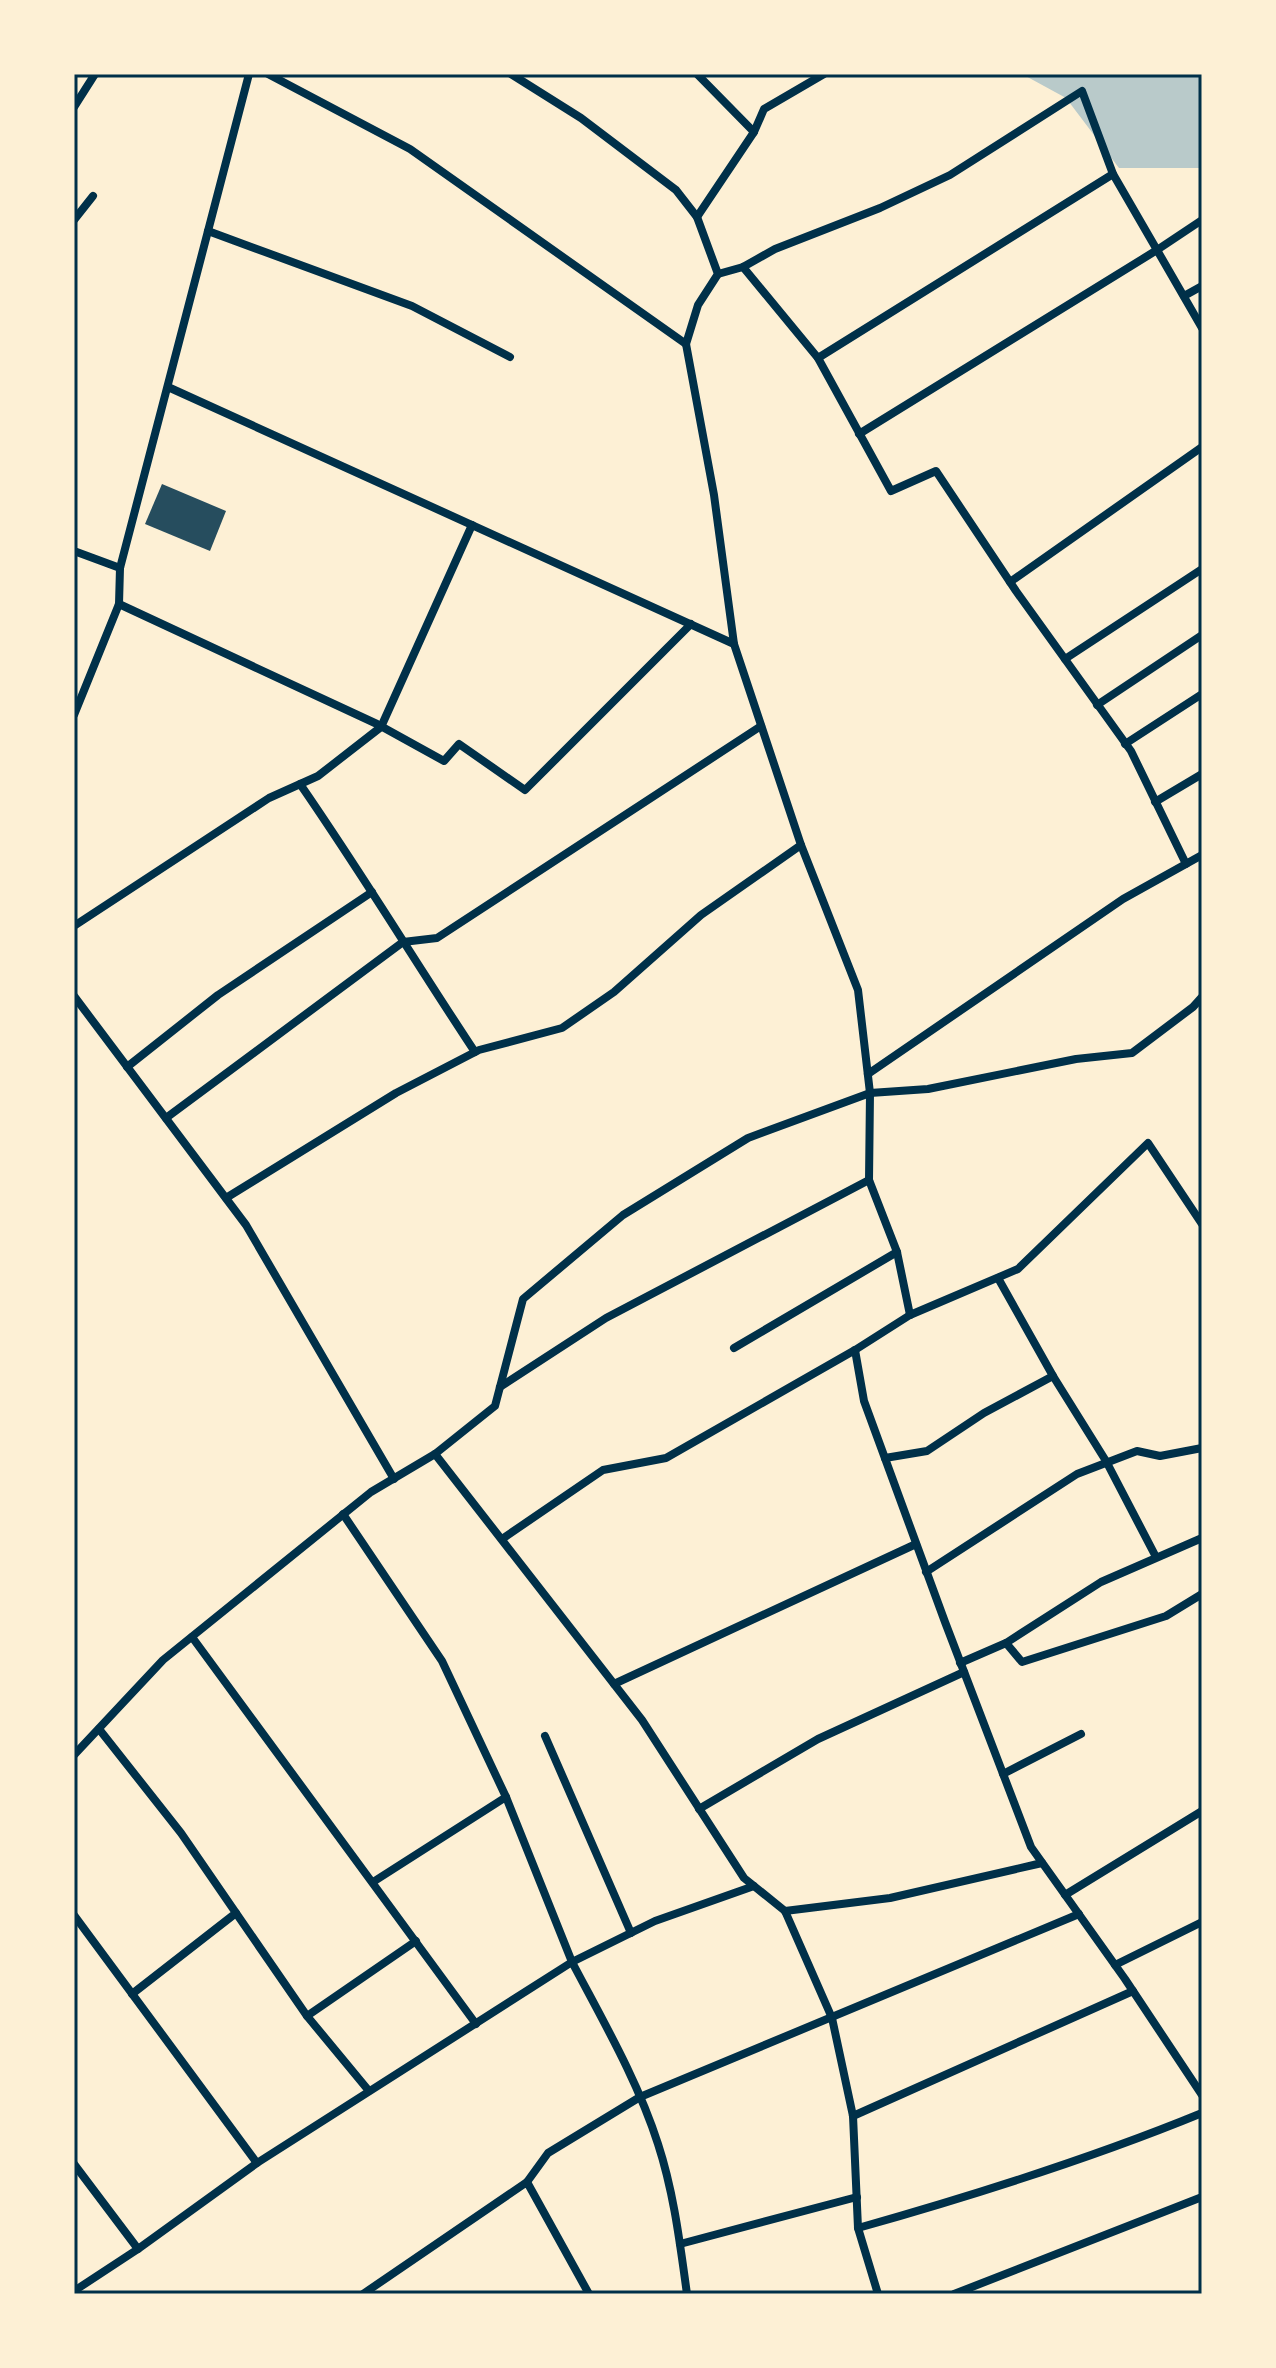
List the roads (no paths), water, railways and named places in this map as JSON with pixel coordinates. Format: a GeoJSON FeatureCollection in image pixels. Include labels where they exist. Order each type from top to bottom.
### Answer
{"type":"FeatureCollection","features":[{"type":"Feature","properties":{"kind":"street"},"geometry":{"type":"LineString","coordinates":[[74,107],[95,74]]}},
{"type":"Feature","properties":{"kind":"street"},"geometry":{"type":"LineString","coordinates":[[74,715],[119,604],[120,568],[249,74]]}},
{"type":"Feature","properties":{"kind":"street"},"geometry":{"type":"LineString","coordinates":[[268,74],[410,149],[686,344]]}},
{"type":"Feature","properties":{"kind":"street"},"geometry":{"type":"LineString","coordinates":[[511,74],[581,118],[676,190],[697,217],[718,274]]}},
{"type":"Feature","properties":{"kind":"street"},"geometry":{"type":"LineString","coordinates":[[697,74],[754,132]]}},
{"type":"Feature","properties":{"kind":"street"},"geometry":{"type":"LineString","coordinates":[[697,217],[754,132],[764,109],[824,74]]}},
{"type":"Feature","properties":{"kind":"street"},"geometry":{"type":"LineString","coordinates":[[910,1315],[897,1252],[869,1180],[870,1093],[858,990],[801,845],[734,644],[714,495],[686,344],[698,305],[718,274],[743,267],[775,249],[880,208],[950,175],[1082,91],[1113,174],[1202,328]]}},
{"type":"Feature","properties":{"kind":"street"},"geometry":{"type":"LineString","coordinates":[[818,358],[1113,174]]}},
{"type":"Feature","properties":{"kind":"street"},"geometry":{"type":"LineString","coordinates":[[74,220],[93,196]]}},
{"type":"Feature","properties":{"kind":"street"},"geometry":{"type":"LineString","coordinates":[[859,434],[1202,220]]}},
{"type":"Feature","properties":{"kind":"street"},"geometry":{"type":"LineString","coordinates":[[208,231],[412,306],[510,357]]}},
{"type":"Feature","properties":{"kind":"street"},"geometry":{"type":"LineString","coordinates":[[743,267],[818,358],[891,491],[936,471],[1125,744],[1186,864]]}},
{"type":"Feature","properties":{"kind":"street"},"geometry":{"type":"LineString","coordinates":[[1184,296],[1202,286]]}},
{"type":"Feature","properties":{"kind":"street"},"geometry":{"type":"LineString","coordinates":[[168,387],[734,644]]}},
{"type":"Feature","properties":{"kind":"street"},"geometry":{"type":"LineString","coordinates":[[1010,582],[1202,447]]}},
{"type":"Feature","properties":{"kind":"street"},"geometry":{"type":"LineString","coordinates":[[74,926],[269,798],[318,776],[381,727],[472,525]]}},
{"type":"Feature","properties":{"kind":"street"},"geometry":{"type":"LineString","coordinates":[[74,551],[120,568]]}},
{"type":"Feature","properties":{"kind":"street"},"geometry":{"type":"LineString","coordinates":[[1065,659],[1202,569]]}},
{"type":"Feature","properties":{"kind":"street"},"geometry":{"type":"LineString","coordinates":[[119,604],[381,727],[444,761],[459,744],[525,790],[691,624]]}},
{"type":"Feature","properties":{"kind":"street"},"geometry":{"type":"LineString","coordinates":[[1097,705],[1202,635]]}},
{"type":"Feature","properties":{"kind":"street"},"geometry":{"type":"LineString","coordinates":[[1125,744],[1202,694]]}},
{"type":"Feature","properties":{"kind":"street"},"geometry":{"type":"LineString","coordinates":[[166,1118],[403,942],[437,938],[761,726]]}},
{"type":"Feature","properties":{"kind":"street"},"geometry":{"type":"LineString","coordinates":[[1155,802],[1202,774]]}},
{"type":"Feature","properties":{"kind":"street"},"geometry":{"type":"LineString","coordinates":[[300,784],[475,1052]]}},
{"type":"Feature","properties":{"kind":"street"},"geometry":{"type":"LineString","coordinates":[[226,1198],[396,1093],[475,1052],[562,1028],[614,992],[701,915],[801,845]]}},
{"type":"Feature","properties":{"kind":"street"},"geometry":{"type":"LineString","coordinates":[[868,1074],[1123,899],[1202,855]]}},
{"type":"Feature","properties":{"kind":"street"},"geometry":{"type":"LineString","coordinates":[[127,1067],[218,995],[372,892]]}},
{"type":"Feature","properties":{"kind":"street"},"geometry":{"type":"LineString","coordinates":[[74,996],[246,1225],[394,1479]]}},
{"type":"Feature","properties":{"kind":"street"},"geometry":{"type":"LineString","coordinates":[[74,1755],[163,1660],[371,1492],[435,1454],[495,1406],[523,1299],[623,1215],[748,1138],[870,1093],[928,1089],[1076,1059],[1132,1053],[1202,997]]}},
{"type":"Feature","properties":{"kind":"street"},"geometry":{"type":"LineString","coordinates":[[502,1539],[603,1470],[666,1458],[910,1315],[1018,1269],[1148,1143],[1202,1224]]}},
{"type":"Feature","properties":{"kind":"street"},"geometry":{"type":"LineString","coordinates":[[499,1388],[606,1318],[869,1180]]}},
{"type":"Feature","properties":{"kind":"street"},"geometry":{"type":"LineString","coordinates":[[734,1348],[897,1252]]}},
{"type":"Feature","properties":{"kind":"street"},"geometry":{"type":"LineString","coordinates":[[998,1278],[1053,1376],[1106,1461],[1156,1557]]}},
{"type":"Feature","properties":{"kind":"street"},"geometry":{"type":"LineString","coordinates":[[855,1350],[864,1401],[1031,1847],[1202,2095]]}},
{"type":"Feature","properties":{"kind":"street"},"geometry":{"type":"LineString","coordinates":[[885,1458],[927,1451],[984,1413],[1053,1376]]}},
{"type":"Feature","properties":{"kind":"street"},"geometry":{"type":"LineString","coordinates":[[926,1572],[1077,1474],[1137,1451],[1160,1456],[1202,1448]]}},
{"type":"Feature","properties":{"kind":"street"},"geometry":{"type":"LineString","coordinates":[[435,1454],[642,1720],[744,1878],[785,1911],[832,2018],[853,2116],[858,2228],[878,2294]]}},
{"type":"Feature","properties":{"kind":"street"},"geometry":{"type":"LineString","coordinates":[[343,1514],[442,1661],[506,1797],[572,1962],[640,2097],[658,2144],[676,2212],[687,2294]]}},
{"type":"Feature","properties":{"kind":"street"},"geometry":{"type":"LineString","coordinates":[[699,1809],[818,1739],[962,1668],[1101,1582],[1202,1538]]}},
{"type":"Feature","properties":{"kind":"street"},"geometry":{"type":"LineString","coordinates":[[614,1684],[916,1544]]}},
{"type":"Feature","properties":{"kind":"street"},"geometry":{"type":"LineString","coordinates":[[1006,1643],[1022,1662],[1166,1616],[1202,1594]]}},
{"type":"Feature","properties":{"kind":"street"},"geometry":{"type":"LineString","coordinates":[[192,1637],[476,2024]]}},
{"type":"Feature","properties":{"kind":"street"},"geometry":{"type":"LineString","coordinates":[[99,1729],[181,1833],[307,2016],[369,2091]]}},
{"type":"Feature","properties":{"kind":"street"},"geometry":{"type":"LineString","coordinates":[[1003,1774],[1081,1734]]}},
{"type":"Feature","properties":{"kind":"street"},"geometry":{"type":"LineString","coordinates":[[545,1736],[631,1933]]}},
{"type":"Feature","properties":{"kind":"street"},"geometry":{"type":"LineString","coordinates":[[373,1882],[506,1797]]}},
{"type":"Feature","properties":{"kind":"street"},"geometry":{"type":"LineString","coordinates":[[1065,1895],[1202,1811]]}},
{"type":"Feature","properties":{"kind":"street"},"geometry":{"type":"LineString","coordinates":[[785,1911],[890,1898],[1042,1863]]}},
{"type":"Feature","properties":{"kind":"street"},"geometry":{"type":"LineString","coordinates":[[74,2291],[257,2163],[572,1962],[655,1921],[754,1886]]}},
{"type":"Feature","properties":{"kind":"street"},"geometry":{"type":"LineString","coordinates":[[132,1994],[236,1913]]}},
{"type":"Feature","properties":{"kind":"street"},"geometry":{"type":"LineString","coordinates":[[363,2294],[527,2182],[548,2153],[640,2097],[1079,1914]]}},
{"type":"Feature","properties":{"kind":"street"},"geometry":{"type":"LineString","coordinates":[[74,1915],[257,2163]]}},
{"type":"Feature","properties":{"kind":"street"},"geometry":{"type":"LineString","coordinates":[[1115,1965],[1202,1922]]}},
{"type":"Feature","properties":{"kind":"street"},"geometry":{"type":"LineString","coordinates":[[307,2016],[416,1941]]}},
{"type":"Feature","properties":{"kind":"street"},"geometry":{"type":"LineString","coordinates":[[853,2116],[1133,1991]]}},
{"type":"Feature","properties":{"kind":"street"},"geometry":{"type":"LineString","coordinates":[[858,2228],[972,2195],[1123,2145],[1202,2113]]}},
{"type":"Feature","properties":{"kind":"street"},"geometry":{"type":"LineString","coordinates":[[74,2164],[138,2249]]}},
{"type":"Feature","properties":{"kind":"street"},"geometry":{"type":"LineString","coordinates":[[527,2182],[589,2294]]}},
{"type":"Feature","properties":{"kind":"street"},"geometry":{"type":"LineString","coordinates":[[680,2244],[857,2197]]}},
{"type":"Feature","properties":{"kind":"street"},"geometry":{"type":"LineString","coordinates":[[954,2294],[1202,2197]]}}]}
